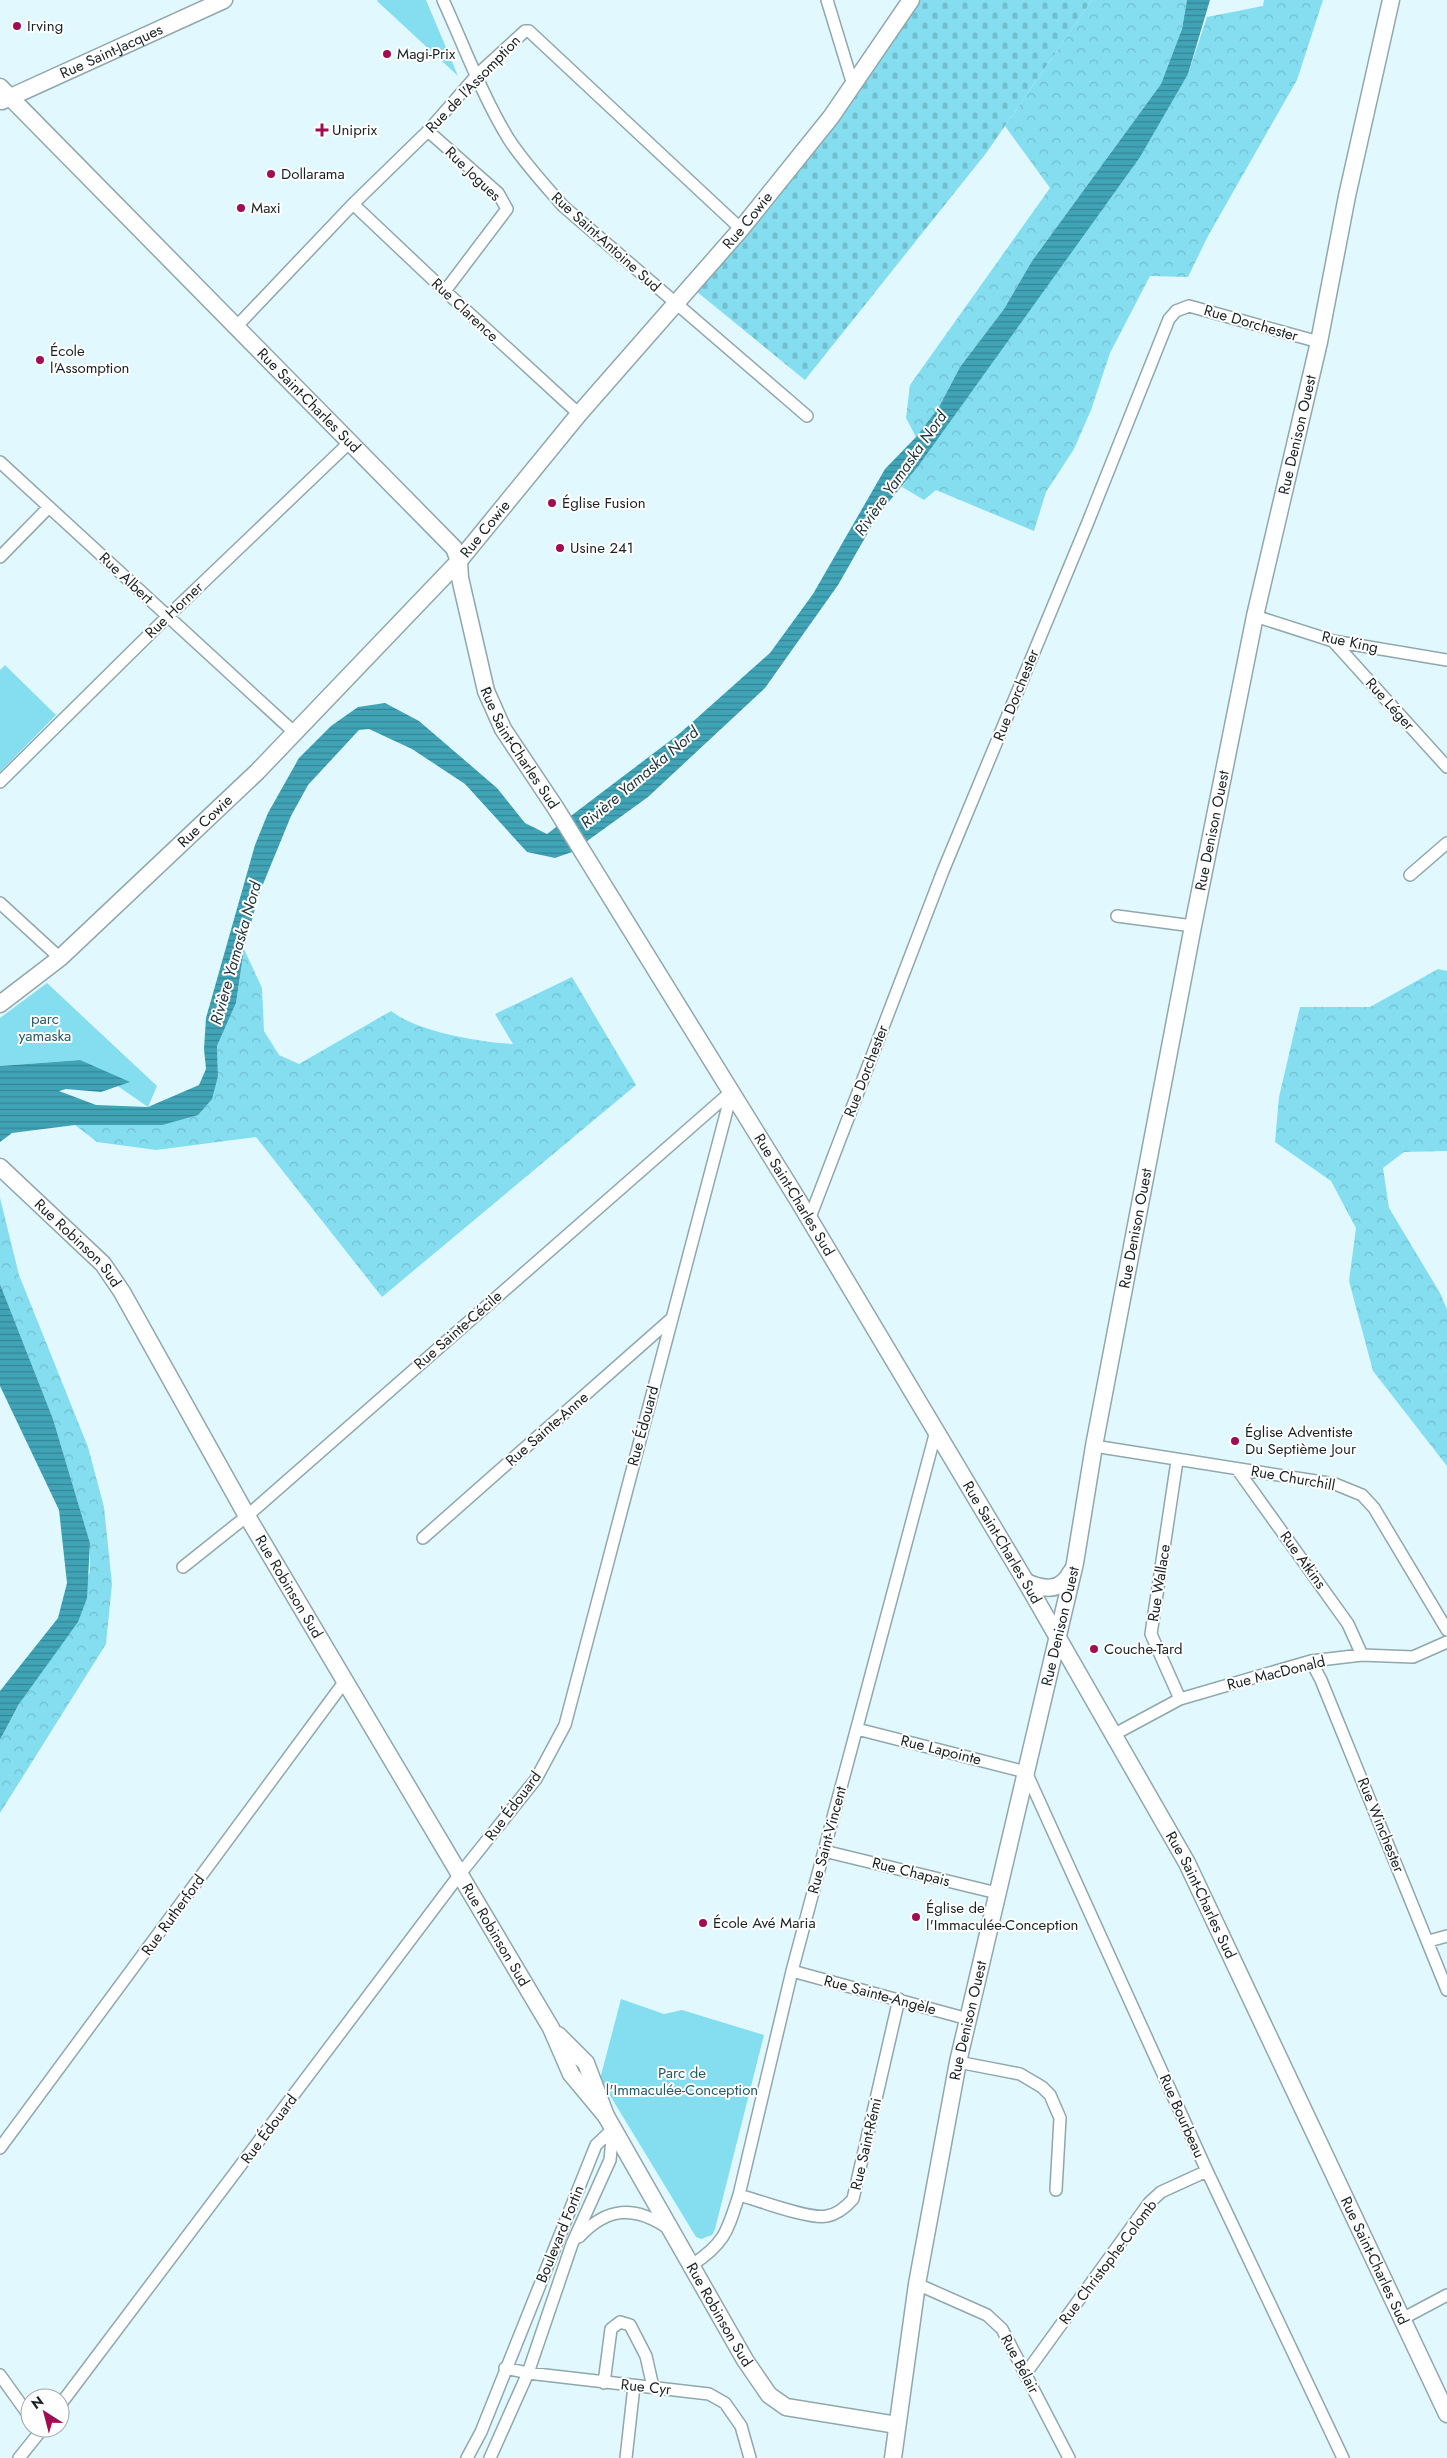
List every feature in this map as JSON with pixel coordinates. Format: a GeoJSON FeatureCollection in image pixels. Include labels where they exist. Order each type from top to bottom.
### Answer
{"type":"FeatureCollection","features":[{"type":"Feature","properties":{"kind":"street","name":"Rue Saint-Jacques"},"geometry":{"type":"LineString","coordinates":[[3,95],[224,0]]}},
{"type":"Feature","properties":{"kind":"street","name":"Rue Saint-Antoine Sud"},"geometry":{"type":"LineString","coordinates":[[443,0],[508,137],[528,167],[563,206],[807,416]]}},
{"type":"Feature","properties":{"kind":"street"},"geometry":{"type":"LineString","coordinates":[[827,0],[853,85]]}},
{"type":"Feature","properties":{"kind":"street","name":"Rue Cowie"},"geometry":{"type":"LineString","coordinates":[[0,1004],[60,958],[296,734],[459,562],[579,414],[741,229],[831,117],[911,0]]}},
{"type":"Feature","properties":{"kind":"street","name":"Rue Denison Ouest"},"geometry":{"type":"LineString","coordinates":[[893,2458],[917,2284],[958,2062],[1075,1563],[1094,1446],[1193,926],[1255,616],[1319,342],[1347,196],[1390,0]]}},
{"type":"Feature","properties":{"kind":"street","name":"Rue de l'Assomption"},"geometry":{"type":"LineString","coordinates":[[237,326],[353,204],[428,130],[477,75],[520,34],[529,31],[741,229]]}},
{"type":"Feature","properties":{"kind":"street","name":"Rue Saint-Charles Sud"},"geometry":{"type":"LineString","coordinates":[[3,95],[237,326],[454,548],[459,562],[460,578],[486,691],[503,729],[555,807],[732,1091],[1026,1582],[1187,1863],[1447,2414]]}},
{"type":"Feature","properties":{"kind":"street","name":"Rue Jogues"},"geometry":{"type":"LineString","coordinates":[[428,130],[498,193],[507,209],[445,291]]}},
{"type":"Feature","properties":{"kind":"street","name":"Rue Clarence"},"geometry":{"type":"LineString","coordinates":[[353,204],[579,414]]}},
{"type":"Feature","properties":{"kind":"street","name":"Rue Dorchester"},"geometry":{"type":"LineString","coordinates":[[809,1220],[943,871],[1088,522],[1169,319],[1176,311],[1189,306],[1319,342]]}},
{"type":"Feature","properties":{"kind":"street","name":"Rue Horner"},"geometry":{"type":"LineString","coordinates":[[0,782],[168,616],[350,442]]}},
{"type":"Feature","properties":{"kind":"street","name":"Rue Albert"},"geometry":{"type":"LineString","coordinates":[[0,462],[296,734]]}},
{"type":"Feature","properties":{"kind":"street"},"geometry":{"type":"LineString","coordinates":[[0,556],[49,507]]}},
{"type":"Feature","properties":{"kind":"street","name":"Rue King"},"geometry":{"type":"LineString","coordinates":[[1255,616],[1333,640],[1447,660]]}},
{"type":"Feature","properties":{"kind":"street","name":"Rue Léger"},"geometry":{"type":"LineString","coordinates":[[1333,640],[1447,767]]}},
{"type":"Feature","properties":{"kind":"street"},"geometry":{"type":"LineString","coordinates":[[1410,875],[1447,843]]}},
{"type":"Feature","properties":{"kind":"street"},"geometry":{"type":"LineString","coordinates":[[0,903],[60,958]]}},
{"type":"Feature","properties":{"kind":"street"},"geometry":{"type":"LineString","coordinates":[[1117,916],[1193,926]]}},
{"type":"Feature","properties":{"kind":"street","name":"Rue Édouard"},"geometry":{"type":"LineString","coordinates":[[70,2392],[460,1874],[536,1779],[565,1725],[732,1091]]}},
{"type":"Feature","properties":{"kind":"street","name":"Rue Sainte-Cécile"},"geometry":{"type":"LineString","coordinates":[[183,1567],[247,1516],[732,1091]]}},
{"type":"Feature","properties":{"kind":"street","name":"Rue Robinson Sud"},"geometry":{"type":"LineString","coordinates":[[0,1167],[103,1264],[122,1292],[247,1516],[551,2028],[571,2074],[610,2123],[745,2360],[769,2395],[786,2407],[897,2425]]}},
{"type":"Feature","properties":{"kind":"street","name":"Rue Sainte-Anne"},"geometry":{"type":"LineString","coordinates":[[423,1538],[672,1319]]}},
{"type":"Feature","properties":{"kind":"street","name":"Rue Saint-Vincent"},"geometry":{"type":"LineString","coordinates":[[692,2265],[712,2252],[721,2242],[728,2228],[739,2195],[792,1971],[936,1431]]}},
{"type":"Feature","properties":{"kind":"street","name":"Rue Churchill"},"geometry":{"type":"LineString","coordinates":[[1094,1446],[1335,1484],[1362,1495],[1374,1508],[1447,1630]]}},
{"type":"Feature","properties":{"kind":"street","name":"Rue Wallace"},"geometry":{"type":"LineString","coordinates":[[1177,1460],[1151,1634],[1180,1699]]}},
{"type":"Feature","properties":{"kind":"street","name":"Rue Atkins"},"geometry":{"type":"LineString","coordinates":[[1237,1469],[1348,1624],[1362,1656]]}},
{"type":"Feature","properties":{"kind":"street"},"geometry":{"type":"LineString","coordinates":[[1026,1582],[1040,1588],[1056,1588],[1067,1580],[1075,1563]]}},
{"type":"Feature","properties":{"kind":"street","name":"Rue MacDonald"},"geometry":{"type":"LineString","coordinates":[[1112,1735],[1180,1699],[1310,1661],[1362,1656],[1413,1657],[1447,1642]]}},
{"type":"Feature","properties":{"kind":"street","name":"Rue Winchester"},"geometry":{"type":"LineString","coordinates":[[1310,1661],[1321,1680],[1429,1941],[1447,1990]]}},
{"type":"Feature","properties":{"kind":"street","name":"Rue Rutherford"},"geometry":{"type":"LineString","coordinates":[[0,2148],[345,1681]]}},
{"type":"Feature","properties":{"kind":"street","name":"Rue Lapointe"},"geometry":{"type":"LineString","coordinates":[[857,1729],[1026,1772]]}},
{"type":"Feature","properties":{"kind":"street","name":"Rue Bourbeau"},"geometry":{"type":"LineString","coordinates":[[1026,1772],[1207,2171],[1343,2458]]}},
{"type":"Feature","properties":{"kind":"street","name":"Rue Chapais"},"geometry":{"type":"LineString","coordinates":[[824,1851],[997,1893]]}},
{"type":"Feature","properties":{"kind":"street"},"geometry":{"type":"LineString","coordinates":[[1429,1941],[1447,1936]]}},
{"type":"Feature","properties":{"kind":"street","name":"Rue Sainte-Angèle"},"geometry":{"type":"LineString","coordinates":[[792,1971],[968,2019]]}},
{"type":"Feature","properties":{"kind":"street","name":"Rue Saint-Rémi"},"geometry":{"type":"LineString","coordinates":[[739,2195],[813,2216],[827,2216],[845,2208],[853,2199],[899,1999]]}},
{"type":"Feature","properties":{"kind":"street"},"geometry":{"type":"LineString","coordinates":[[958,2062],[1020,2074],[1042,2087],[1050,2095],[1060,2118],[1056,2190]]}},
{"type":"Feature","properties":{"kind":"street","name":"Boulevard Fortin"},"geometry":{"type":"LineString","coordinates":[[490,2458],[528,2373],[572,2244],[610,2160],[610,2123]]}},
{"type":"Feature","properties":{"kind":"street","name":"Boulevard Fortin"},"geometry":{"type":"LineString","coordinates":[[467,2458],[481,2432],[505,2368],[596,2145],[610,2123]]}},
{"type":"Feature","properties":{"kind":"street","name":"Rue Christophe-Colomb"},"geometry":{"type":"LineString","coordinates":[[1026,2373],[1149,2203],[1161,2192],[1207,2171]]}},
{"type":"Feature","properties":{"kind":"street","name":"Boulevard Fortin"},"geometry":{"type":"LineString","coordinates":[[572,2244],[593,2222],[610,2214],[628,2211],[651,2216],[671,2230]]}},
{"type":"Feature","properties":{"kind":"street","name":"Rue Bélair"},"geometry":{"type":"LineString","coordinates":[[917,2284],[987,2315],[1002,2329],[1069,2458]]}},
{"type":"Feature","properties":{"kind":"street"},"geometry":{"type":"LineString","coordinates":[[1402,2319],[1447,2294]]}},
{"type":"Feature","properties":{"kind":"street"},"geometry":{"type":"LineString","coordinates":[[604,2383],[611,2329],[620,2322],[630,2325],[646,2356],[653,2387]]}},
{"type":"Feature","properties":{"kind":"street","name":"Rue Cyr"},"geometry":{"type":"LineString","coordinates":[[505,2368],[604,2383],[709,2394],[725,2403],[741,2426],[750,2458]]}},
{"type":"Feature","properties":{"kind":"street"},"geometry":{"type":"LineString","coordinates":[[0,2374],[20,2403]]}},
{"type":"Feature","properties":{"kind":"street"},"geometry":{"type":"LineString","coordinates":[[626,2458],[634,2386]]}},
{"type":"Feature","properties":{"kind":"street"},"geometry":{"type":"LineString","coordinates":[[19,2458],[33,2438]]}},
{"type":"Feature","properties":{"kind":"green space"},"geometry":{"type":"Polygon","coordinates":[[[426,0],[458,76],[377,1],[426,0]]]}},
{"type":"Feature","properties":{"kind":"green space"},"geometry":{"type":"Polygon","coordinates":[[[913,0],[1092,0],[987,152],[805,380],[691,287],[913,0]]]}},
{"type":"Feature","properties":{"kind":"green space"},"geometry":{"type":"Polygon","coordinates":[[[1092,0],[1187,0],[1182,29],[1161,84],[1032,261],[1004,309],[960,367],[939,407],[916,437],[906,418],[910,385],[1050,188],[1005,126],[1092,0]]]}},
{"type":"Feature","properties":{"kind":"green space"},"geometry":{"type":"Polygon","coordinates":[[[1264,0],[1323,0],[1297,80],[1208,236],[1188,277],[1150,276],[1110,353],[1091,410],[1074,449],[1046,492],[1034,531],[936,490],[924,500],[902,487],[1188,74],[1207,17],[1263,6],[1264,0]]]}},
{"type":"Feature","properties":{"kind":"green space"},"geometry":{"type":"Polygon","coordinates":[[[5,665],[56,715],[0,772],[0,670],[5,665]]]}},
{"type":"Feature","properties":{"kind":"green space"},"geometry":{"type":"Polygon","coordinates":[[[244,949],[262,988],[264,1031],[279,1055],[299,1064],[391,1011],[417,1025],[449,1035],[513,1044],[495,1014],[572,977],[636,1085],[382,1297],[256,1137],[156,1150],[97,1142],[75,1125],[162,1125],[218,1076],[217,1046],[236,1003],[244,949]]]}},
{"type":"Feature","properties":{"kind":"green space"},"geometry":{"type":"Polygon","coordinates":[[[1438,969],[1447,971],[1447,1151],[1404,1152],[1383,1168],[1389,1208],[1440,1293],[1447,1309],[1447,1466],[1373,1371],[1349,1281],[1356,1228],[1331,1181],[1275,1142],[1279,1097],[1300,1007],[1370,1007],[1438,969]]]}},
{"type":"Feature","properties":{"kind":"green space","name":"parc yamaska"},"geometry":{"type":"Polygon","coordinates":[[[47,983],[157,1086],[148,1107],[80,1060],[0,1066],[0,1018],[47,983]]]}},
{"type":"Feature","properties":{"kind":"green space"},"geometry":{"type":"Polygon","coordinates":[[[0,1198],[19,1275],[88,1447],[104,1507],[112,1584],[106,1644],[0,1813],[0,1740],[90,1572],[90,1543],[53,1419],[0,1284],[0,1198]]]}},
{"type":"Feature","properties":{"kind":"green space","name":"Parc de l'Immaculée-Conception"},"geometry":{"type":"Polygon","coordinates":[[[621,1999],[664,2014],[682,2010],[764,2035],[715,2229],[712,2235],[701,2239],[696,2237],[600,2079],[621,1999]]]}},
{"type":"Feature","properties":{"kind":"water","name":"Rivière Yamaska Nord"},"geometry":{"type":"Polygon","coordinates":[[[1187,0],[1210,0],[1188,74],[1140,157],[919,465],[878,515],[838,585],[765,688],[648,797],[572,852],[555,858],[527,852],[465,784],[412,749],[369,729],[359,730],[308,785],[291,816],[259,894],[244,949],[236,1003],[217,1046],[218,1076],[212,1099],[198,1115],[162,1125],[75,1125],[12,1133],[0,1142],[0,1066],[80,1060],[130,1082],[101,1092],[66,1089],[59,1091],[96,1105],[148,1107],[199,1085],[206,1069],[204,1049],[206,1018],[255,845],[268,813],[299,758],[331,726],[358,707],[385,703],[419,721],[497,788],[525,823],[547,834],[679,734],[770,653],[813,594],[885,469],[916,437],[939,407],[960,367],[1004,309],[1032,261],[1161,84],[1182,29],[1187,0]]]}},
{"type":"Feature","properties":{"kind":"water"},"geometry":{"type":"Polygon","coordinates":[[[0,1284],[53,1419],[90,1543],[87,1598],[78,1622],[19,1704],[0,1740],[0,1691],[58,1618],[67,1583],[59,1510],[0,1386],[0,1284]]]}},
{"type":"Feature","properties":{"kind":"place","name":"Irving"},"geometry":{"type":"Point","coordinates":[17,26]}},
{"type":"Feature","properties":{"kind":"place","name":"Magi-Prix"},"geometry":{"type":"Point","coordinates":[387,54]}},
{"type":"Feature","properties":{"kind":"place","name":"Uniprix"},"geometry":{"type":"Point","coordinates":[322,130]}},
{"type":"Feature","properties":{"kind":"place","name":"Dollarama"},"geometry":{"type":"Point","coordinates":[271,174]}},
{"type":"Feature","properties":{"kind":"place","name":"Maxi"},"geometry":{"type":"Point","coordinates":[241,208]}},
{"type":"Feature","properties":{"kind":"place","name":"École l'Assomption"},"geometry":{"type":"Point","coordinates":[40,360]}},
{"type":"Feature","properties":{"kind":"place","name":"Église Fusion"},"geometry":{"type":"Point","coordinates":[552,503]}},
{"type":"Feature","properties":{"kind":"place","name":"Usine 241"},"geometry":{"type":"Point","coordinates":[560,548]}},
{"type":"Feature","properties":{"kind":"place","name":"Église Adventiste Du Septième Jour"},"geometry":{"type":"Point","coordinates":[1235,1441]}},
{"type":"Feature","properties":{"kind":"place","name":"Couche-Tard"},"geometry":{"type":"Point","coordinates":[1094,1649]}},
{"type":"Feature","properties":{"kind":"place","name":"Église de l'Immaculée-Conception"},"geometry":{"type":"Point","coordinates":[916,1917]}},
{"type":"Feature","properties":{"kind":"place","name":"École Avé Maria"},"geometry":{"type":"Point","coordinates":[703,1923]}}]}
